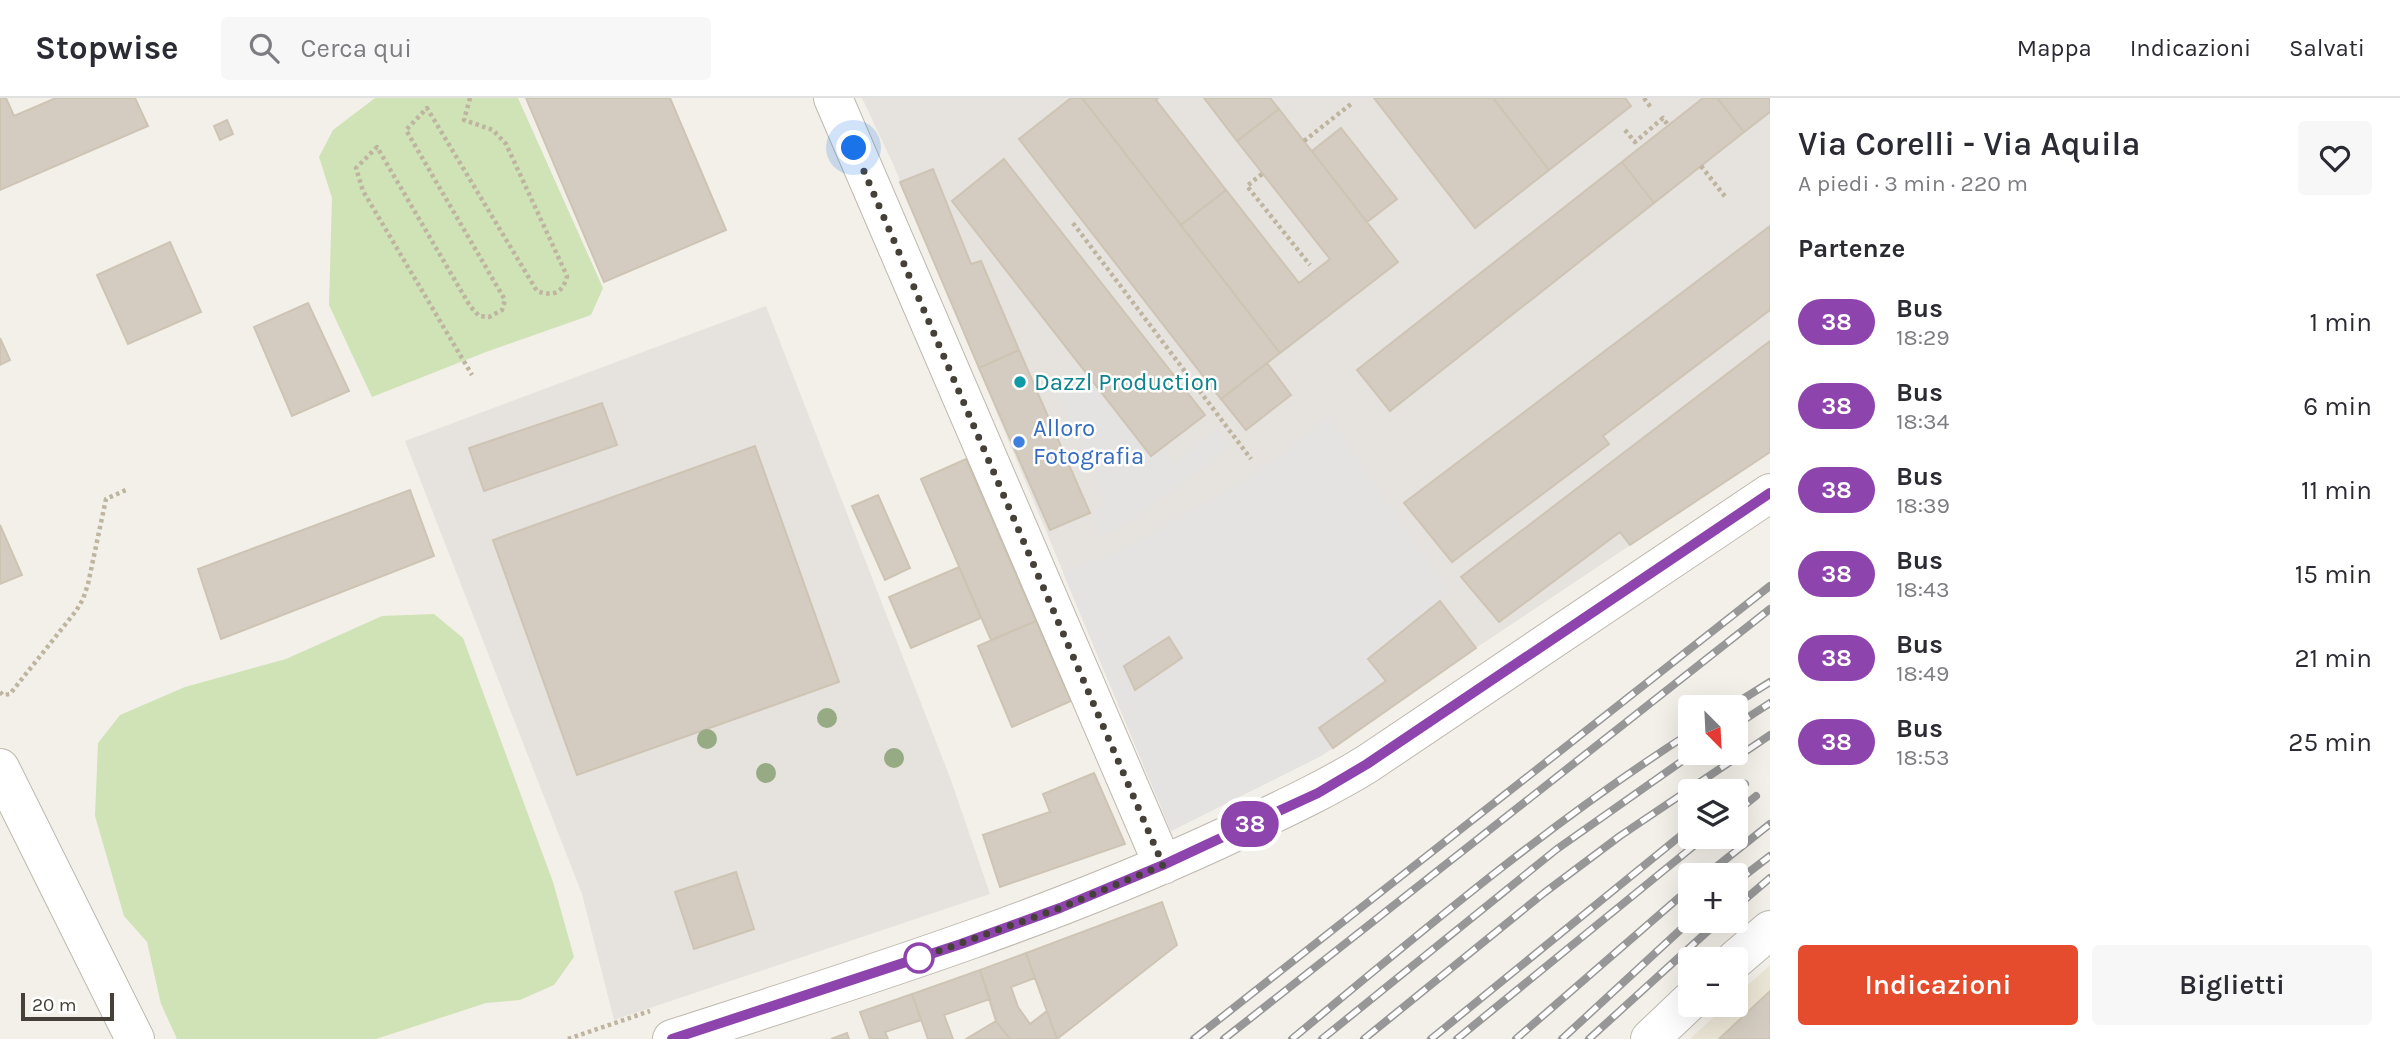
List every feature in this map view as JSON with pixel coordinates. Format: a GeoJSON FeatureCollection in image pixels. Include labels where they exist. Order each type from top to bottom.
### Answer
{"type":"FeatureCollection","features":[{"type":"Feature","properties":{"kind":"street"},"geometry":{"type":"LineString","coordinates":[[833,98],[1158,853]]}},
{"type":"Feature","properties":{"kind":"street"},"geometry":{"type":"LineString","coordinates":[[672,1039],[961,944],[1060,908],[1158,853],[1318,793],[1355,772],[1770,493]]}},
{"type":"Feature","properties":{"kind":"street"},"geometry":{"type":"LineString","coordinates":[[0,768],[135,1039]]}},
{"type":"Feature","properties":{"kind":"street"},"geometry":{"type":"LineString","coordinates":[[1748,949],[1770,930]]}},
{"type":"Feature","properties":{"kind":"street"},"geometry":{"type":"LineString","coordinates":[[1650,1039],[1678,1012]]}},
{"type":"Feature","properties":{"kind":"path"},"geometry":{"type":"LineString","coordinates":[[470,98],[464,120],[493,130],[506,144],[567,276],[565,285],[558,293],[547,295],[537,291],[427,108],[406,130],[505,300],[502,310],[489,317],[479,316],[470,306],[377,147],[356,169],[363,191],[472,375]]}},
{"type":"Feature","properties":{"kind":"path"},"geometry":{"type":"LineString","coordinates":[[1643,98],[1652,108]]}},
{"type":"Feature","properties":{"kind":"path"},"geometry":{"type":"LineString","coordinates":[[1304,141],[1351,104]]}},
{"type":"Feature","properties":{"kind":"path"},"geometry":{"type":"LineString","coordinates":[[1625,130],[1635,142],[1663,118],[1668,125]]}},
{"type":"Feature","properties":{"kind":"path"},"geometry":{"type":"LineString","coordinates":[[1701,166],[1727,199]]}},
{"type":"Feature","properties":{"kind":"path"},"geometry":{"type":"LineString","coordinates":[[1262,174],[1247,186],[1310,265]]}},
{"type":"Feature","properties":{"kind":"path"},"geometry":{"type":"LineString","coordinates":[[1073,223],[1251,459]]}},
{"type":"Feature","properties":{"kind":"path"},"geometry":{"type":"LineString","coordinates":[[0,692],[3,695],[10,694],[76,611],[89,584],[106,499],[128,489]]}},
{"type":"Feature","properties":{"kind":"shaded area"},"geometry":{"type":"Polygon","coordinates":[[[862,98],[1770,98],[1770,452],[1476,648],[1321,756],[1171,831],[894,166],[862,98]]]}},
{"type":"Feature","properties":{"kind":"shaded area"},"geometry":{"type":"Polygon","coordinates":[[[766,306],[951,780],[990,894],[614,1020],[582,894],[405,441],[766,306]]]}},
{"type":"Feature","properties":{"kind":"shaded area"},"geometry":{"type":"Polygon","coordinates":[[[1084,369],[1163,447],[1174,462],[1217,429],[1231,448],[1117,530],[1100,536],[1090,513],[1106,506],[1055,390],[1084,369]]]}},
{"type":"Feature","properties":{"kind":"shaded area"},"geometry":{"type":"Polygon","coordinates":[[[1328,416],[1451,592],[1369,659],[1386,681],[1320,728],[1333,748],[1171,831],[1063,573],[1112,554],[1185,515],[1269,464],[1328,416]]]}},
{"type":"Feature","properties":{"kind":"shaded area"},"geometry":{"type":"Polygon","coordinates":[[[1770,965],[1770,1039],[1690,1039],[1714,1017],[1748,1017],[1748,985],[1770,965]]]}},
{"type":"Feature","properties":{"kind":"green space"},"geometry":{"type":"Polygon","coordinates":[[[375,98],[518,98],[603,288],[591,315],[486,352],[372,397],[329,305],[332,198],[319,157],[333,130],[375,98]]]}},
{"type":"Feature","properties":{"kind":"green space"},"geometry":{"type":"Polygon","coordinates":[[[434,614],[463,638],[553,882],[574,957],[554,985],[520,1000],[486,1003],[376,1039],[177,1039],[161,1004],[147,942],[124,916],[95,816],[98,743],[120,715],[185,687],[286,659],[382,616],[434,614]]]}},
{"type":"Feature","properties":{"kind":"building"},"geometry":{"type":"Polygon","coordinates":[[[0,98],[6,98],[14,116],[56,98],[135,98],[148,126],[0,190],[0,98]]]}},
{"type":"Feature","properties":{"kind":"building"},"geometry":{"type":"Polygon","coordinates":[[[526,98],[670,98],[726,230],[604,282],[526,98]]]}},
{"type":"Feature","properties":{"kind":"building"},"geometry":{"type":"Polygon","coordinates":[[[1071,98],[1082,98],[1280,353],[1221,399],[1019,139],[1071,98]]]}},
{"type":"Feature","properties":{"kind":"building"},"geometry":{"type":"Polygon","coordinates":[[[1082,98],[1158,98],[1156,100],[1226,190],[1181,225],[1082,98]]]}},
{"type":"Feature","properties":{"kind":"building"},"geometry":{"type":"Polygon","coordinates":[[[1204,98],[1270,98],[1279,109],[1237,141],[1204,98]]]}},
{"type":"Feature","properties":{"kind":"building"},"geometry":{"type":"Polygon","coordinates":[[[1374,98],[1493,98],[1549,170],[1475,228],[1374,98]]]}},
{"type":"Feature","properties":{"kind":"building"},"geometry":{"type":"Polygon","coordinates":[[[1493,98],[1625,98],[1631,106],[1549,170],[1493,98]]]}},
{"type":"Feature","properties":{"kind":"building"},"geometry":{"type":"Polygon","coordinates":[[[1703,98],[1717,98],[1744,132],[1654,203],[1622,162],[1703,98]]]}},
{"type":"Feature","properties":{"kind":"building"},"geometry":{"type":"Polygon","coordinates":[[[1717,98],[1770,98],[1770,112],[1744,132],[1717,98]]]}},
{"type":"Feature","properties":{"kind":"building"},"geometry":{"type":"Polygon","coordinates":[[[1279,109],[1398,262],[1280,353],[1181,225],[1226,190],[1299,283],[1330,259],[1237,141],[1279,109]]]}},
{"type":"Feature","properties":{"kind":"building"},"geometry":{"type":"Polygon","coordinates":[[[227,120],[233,134],[220,140],[214,126],[227,120]]]}},
{"type":"Feature","properties":{"kind":"building"},"geometry":{"type":"Polygon","coordinates":[[[1341,128],[1397,199],[1367,222],[1312,151],[1341,128]]]}},
{"type":"Feature","properties":{"kind":"building"},"geometry":{"type":"Polygon","coordinates":[[[1004,159],[1205,415],[1151,456],[952,201],[1004,159]]]}},
{"type":"Feature","properties":{"kind":"building"},"geometry":{"type":"Polygon","coordinates":[[[1622,162],[1654,203],[1390,411],[1357,370],[1622,162]]]}},
{"type":"Feature","properties":{"kind":"building"},"geometry":{"type":"Polygon","coordinates":[[[933,169],[971,264],[981,261],[1019,350],[979,368],[900,182],[933,169]]]}},
{"type":"Feature","properties":{"kind":"building"},"geometry":{"type":"Polygon","coordinates":[[[1770,226],[1770,310],[1603,436],[1609,444],[1452,562],[1404,503],[1770,226]]]}},
{"type":"Feature","properties":{"kind":"building"},"geometry":{"type":"Polygon","coordinates":[[[170,242],[201,312],[128,344],[97,275],[170,242]]]}},
{"type":"Feature","properties":{"kind":"building"},"geometry":{"type":"Polygon","coordinates":[[[308,303],[349,391],[292,416],[254,327],[308,303]]]}},
{"type":"Feature","properties":{"kind":"building"},"geometry":{"type":"Polygon","coordinates":[[[0,338],[10,360],[0,365],[0,338]]]}},
{"type":"Feature","properties":{"kind":"building"},"geometry":{"type":"Polygon","coordinates":[[[1770,341],[1770,452],[1630,545],[1620,532],[1499,622],[1461,577],[1770,341]]]}},
{"type":"Feature","properties":{"kind":"building"},"geometry":{"type":"Polygon","coordinates":[[[1019,350],[1090,513],[1050,530],[979,368],[1019,350]]]}},
{"type":"Feature","properties":{"kind":"building"},"geometry":{"type":"Polygon","coordinates":[[[1267,363],[1291,395],[1246,430],[1221,399],[1267,363]]]}},
{"type":"Feature","properties":{"kind":"building"},"geometry":{"type":"Polygon","coordinates":[[[602,403],[617,445],[484,491],[469,448],[602,403]]]}},
{"type":"Feature","properties":{"kind":"building"},"geometry":{"type":"Polygon","coordinates":[[[755,446],[839,682],[577,775],[493,540],[755,446]]]}},
{"type":"Feature","properties":{"kind":"building"},"geometry":{"type":"Polygon","coordinates":[[[966,459],[1036,621],[991,640],[921,479],[966,459]]]}},
{"type":"Feature","properties":{"kind":"building"},"geometry":{"type":"Polygon","coordinates":[[[410,490],[434,556],[221,639],[198,569],[410,490]]]}},
{"type":"Feature","properties":{"kind":"building"},"geometry":{"type":"Polygon","coordinates":[[[878,495],[910,568],[885,580],[852,506],[878,495]]]}},
{"type":"Feature","properties":{"kind":"building"},"geometry":{"type":"Polygon","coordinates":[[[0,525],[22,575],[0,584],[0,525]]]}},
{"type":"Feature","properties":{"kind":"building"},"geometry":{"type":"Polygon","coordinates":[[[959,567],[981,618],[911,648],[889,597],[959,567]]]}},
{"type":"Feature","properties":{"kind":"building"},"geometry":{"type":"Polygon","coordinates":[[[1440,601],[1476,648],[1333,748],[1319,728],[1386,681],[1368,659],[1440,601]]]}},
{"type":"Feature","properties":{"kind":"building"},"geometry":{"type":"Polygon","coordinates":[[[1036,621],[1071,701],[1012,727],[978,646],[1036,621]]]}},
{"type":"Feature","properties":{"kind":"building"},"geometry":{"type":"Polygon","coordinates":[[[1169,637],[1182,658],[1135,690],[1124,666],[1169,637]]]}},
{"type":"Feature","properties":{"kind":"building"},"geometry":{"type":"Polygon","coordinates":[[[1094,773],[1125,844],[1000,887],[983,835],[1050,812],[1043,794],[1094,773]]]}},
{"type":"Feature","properties":{"kind":"building"},"geometry":{"type":"Polygon","coordinates":[[[736,872],[754,929],[694,949],[675,892],[736,872]]]}},
{"type":"Feature","properties":{"kind":"building"},"geometry":{"type":"Polygon","coordinates":[[[1162,902],[1177,945],[1057,1039],[1026,953],[1162,902]]]}},
{"type":"Feature","properties":{"kind":"building"},"geometry":{"type":"Polygon","coordinates":[[[1026,953],[1035,978],[1011,987],[1018,1007],[1030,1024],[1047,1011],[1057,1039],[1010,1039],[996,1021],[980,970],[1026,953]]]}},
{"type":"Feature","properties":{"kind":"building"},"geometry":{"type":"Polygon","coordinates":[[[980,970],[990,999],[944,1015],[953,1039],[928,1039],[912,994],[980,970]]]}},
{"type":"Feature","properties":{"kind":"building"},"geometry":{"type":"Polygon","coordinates":[[[1770,991],[1770,1039],[1719,1039],[1742,1017],[1748,1017],[1748,1012],[1770,991]]]}},
{"type":"Feature","properties":{"kind":"building"},"geometry":{"type":"Polygon","coordinates":[[[912,994],[921,1020],[885,1032],[888,1039],[870,1039],[860,1012],[912,994]]]}},
{"type":"Feature","properties":{"kind":"building"},"geometry":{"type":"Polygon","coordinates":[[[996,1021],[1010,1039],[966,1039],[996,1021]]]}},
{"type":"Feature","properties":{"kind":"building"},"geometry":{"type":"Polygon","coordinates":[[[847,1033],[849,1039],[831,1039],[847,1033]]]}},
{"type":"Feature","properties":{"kind":"railway"},"geometry":{"type":"LineString","coordinates":[[1194,1039],[1770,586]]}},
{"type":"Feature","properties":{"kind":"railway"},"geometry":{"type":"LineString","coordinates":[[1224,1039],[1770,609]]}},
{"type":"Feature","properties":{"kind":"railway"},"geometry":{"type":"LineString","coordinates":[[1748,696],[1770,682]]}},
{"type":"Feature","properties":{"kind":"railway"},"geometry":{"type":"LineString","coordinates":[[1748,717],[1770,703]]}},
{"type":"Feature","properties":{"kind":"railway"},"geometry":{"type":"LineString","coordinates":[[1364,1039],[1544,893],[1620,836],[1770,735]]}},
{"type":"Feature","properties":{"kind":"railway"},"geometry":{"type":"LineString","coordinates":[[1292,1039],[1536,841],[1678,741]]}},
{"type":"Feature","properties":{"kind":"railway"},"geometry":{"type":"LineString","coordinates":[[1322,1039],[1557,849],[1678,764]]}},
{"type":"Feature","properties":{"kind":"railway"},"geometry":{"type":"LineString","coordinates":[[1748,802],[1756,796]]}},
{"type":"Feature","properties":{"kind":"railway"},"geometry":{"type":"LineString","coordinates":[[1721,863],[1770,824]]}},
{"type":"Feature","properties":{"kind":"railway"},"geometry":{"type":"LineString","coordinates":[[1431,1039],[1678,838]]}},
{"type":"Feature","properties":{"kind":"railway"},"geometry":{"type":"LineString","coordinates":[[1457,1039],[1690,849]]}},
{"type":"Feature","properties":{"kind":"railway"},"geometry":{"type":"LineString","coordinates":[[1748,873],[1770,856]]}},
{"type":"Feature","properties":{"kind":"railway"},"geometry":{"type":"LineString","coordinates":[[1748,897],[1770,878]]}},
{"type":"Feature","properties":{"kind":"railway"},"geometry":{"type":"LineString","coordinates":[[1516,1039],[1678,898]]}},
{"type":"Feature","properties":{"kind":"railway"},"geometry":{"type":"LineString","coordinates":[[1562,1039],[1678,932]]}},
{"type":"Feature","properties":{"kind":"railway"},"geometry":{"type":"LineString","coordinates":[[1589,1039],[1706,933]]}},
{"type":"Feature","properties":{"kind":"bus line","name":"38"},"geometry":{"type":"LineString","coordinates":[[672,1039],[961,944],[1060,908],[1163,865],[1318,793],[1367,764],[1770,493]]}},
{"type":"Feature","properties":{"kind":"place","name":"Dazzl Production"},"geometry":{"type":"Point","coordinates":[1020,382]}},
{"type":"Feature","properties":{"kind":"place","name":"Alloro Fotografia"},"geometry":{"type":"Point","coordinates":[1019,442]}},
{"type":"Feature","properties":{"kind":"route"},"geometry":{"type":"LineString","coordinates":[[854,148],[1163,865],[1060,908],[919,958]]}}]}
